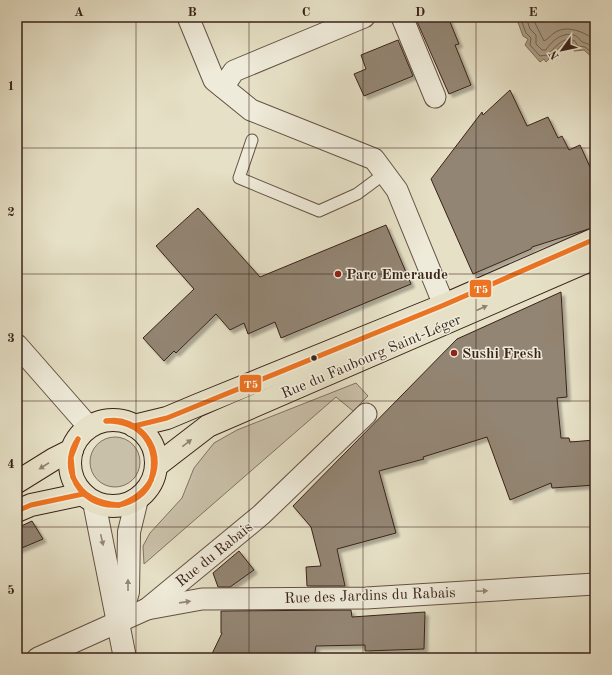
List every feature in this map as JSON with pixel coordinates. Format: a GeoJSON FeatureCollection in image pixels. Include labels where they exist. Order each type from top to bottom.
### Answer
{"type":"FeatureCollection","features":[{"type":"Feature","properties":{"kind":"main road","name":"Rue du Faubourg Saint-Léger"},"geometry":{"type":"LineString","coordinates":[[134,426],[167,418],[444,305],[595,239]]}},
{"type":"Feature","properties":{"kind":"main road","name":"Rue du Faubourg Saint-Léger"},"geometry":{"type":"LineString","coordinates":[[156,466],[208,426],[595,258]]}},
{"type":"Feature","properties":{"kind":"main road"},"geometry":{"type":"LineString","coordinates":[[119,420],[134,426],[146,436],[154,451],[156,466],[150,485],[137,499],[123,505],[108,506],[88,498],[74,481],[70,466],[72,450],[78,437],[89,427],[103,421],[119,420]]}},
{"type":"Feature","properties":{"kind":"main road"},"geometry":{"type":"LineString","coordinates":[[17,482],[54,459],[72,450]]}},
{"type":"Feature","properties":{"kind":"main road"},"geometry":{"type":"LineString","coordinates":[[17,511],[31,505],[88,498]]}},
{"type":"Feature","properties":{"kind":"street"},"geometry":{"type":"LineString","coordinates":[[188,17],[214,80],[251,110],[374,159],[397,190],[444,305]]}},
{"type":"Feature","properties":{"kind":"street"},"geometry":{"type":"LineString","coordinates":[[223,87],[234,71],[364,17]]}},
{"type":"Feature","properties":{"kind":"street"},"geometry":{"type":"LineString","coordinates":[[402,17],[435,97]]}},
{"type":"Feature","properties":{"kind":"street"},"geometry":{"type":"LineString","coordinates":[[17,345],[89,427]]}},
{"type":"Feature","properties":{"kind":"street","name":"Rue du Rabais"},"geometry":{"type":"LineString","coordinates":[[38,658],[119,623],[147,609],[261,515],[366,414]]}},
{"type":"Feature","properties":{"kind":"street"},"geometry":{"type":"LineString","coordinates":[[88,498],[106,556],[111,592],[119,623],[125,658]]}},
{"type":"Feature","properties":{"kind":"street"},"geometry":{"type":"LineString","coordinates":[[119,623],[128,592],[128,532],[137,499]]}},
{"type":"Feature","properties":{"kind":"street","name":"Rue des Jardins du Rabais"},"geometry":{"type":"LineString","coordinates":[[147,609],[202,599],[366,598],[595,584]]}},
{"type":"Feature","properties":{"kind":"lane"},"geometry":{"type":"LineString","coordinates":[[252,140],[239,178],[319,211],[357,194],[384,174]]}},
{"type":"Feature","properties":{"kind":"shaded area"},"geometry":{"type":"Polygon","coordinates":[[[356,383],[368,396],[353,411],[336,397],[144,564],[143,546],[150,533],[182,498],[194,468],[214,443],[237,430],[356,383]]]}},
{"type":"Feature","properties":{"kind":"shaded area"},"geometry":{"type":"Polygon","coordinates":[[[110,437],[120,437],[133,444],[140,457],[140,467],[133,480],[120,487],[110,487],[101,483],[94,476],[90,467],[90,457],[94,448],[101,441],[110,437]]]}},
{"type":"Feature","properties":{"kind":"water"},"geometry":{"type":"Polygon","coordinates":[[[516,17],[595,17],[595,60],[584,50],[574,51],[572,44],[562,45],[546,62],[544,59],[540,62],[525,45],[528,39],[523,36],[516,17]]]}},
{"type":"Feature","properties":{"kind":"building"},"geometry":{"type":"Polygon","coordinates":[[[415,17],[448,17],[459,44],[455,45],[471,85],[449,94],[415,17]]]}},
{"type":"Feature","properties":{"kind":"building"},"geometry":{"type":"Polygon","coordinates":[[[398,40],[413,76],[364,96],[354,74],[366,69],[361,55],[398,40]]]}},
{"type":"Feature","properties":{"kind":"building"},"geometry":{"type":"Polygon","coordinates":[[[510,90],[527,126],[548,117],[558,138],[562,136],[569,150],[580,145],[595,178],[595,227],[532,247],[531,249],[473,274],[431,179],[482,112],[483,115],[510,90]]]}},
{"type":"Feature","properties":{"kind":"building","name":"Parc Emeraude"},"geometry":{"type":"Polygon","coordinates":[[[198,208],[260,277],[386,225],[411,284],[281,338],[275,322],[248,334],[244,323],[230,330],[216,314],[176,353],[174,351],[164,361],[143,338],[194,289],[156,246],[198,208]]]}},
{"type":"Feature","properties":{"kind":"building"},"geometry":{"type":"Polygon","coordinates":[[[561,292],[567,397],[557,398],[561,438],[569,438],[570,442],[595,440],[595,485],[552,488],[551,483],[510,500],[487,437],[423,457],[424,459],[379,471],[396,533],[337,549],[345,586],[307,586],[306,567],[321,566],[311,527],[293,506],[457,339],[561,292]]]}},
{"type":"Feature","properties":{"kind":"building"},"geometry":{"type":"Polygon","coordinates":[[[32,521],[43,539],[17,550],[17,528],[32,521]]]}},
{"type":"Feature","properties":{"kind":"building"},"geometry":{"type":"Polygon","coordinates":[[[239,551],[254,570],[230,587],[218,587],[213,573],[239,551]]]}},
{"type":"Feature","properties":{"kind":"building"},"geometry":{"type":"Polygon","coordinates":[[[351,610],[352,617],[425,612],[424,649],[365,651],[365,645],[316,646],[314,658],[210,658],[222,633],[221,611],[351,610]]]}},
{"type":"Feature","properties":{"kind":"transit line","name":"T5"},"geometry":{"type":"LineString","coordinates":[[134,426],[167,418],[444,305],[595,239]]}},
{"type":"Feature","properties":{"kind":"transit line","name":"T5"},"geometry":{"type":"LineString","coordinates":[[106,421],[119,422],[129,425],[145,438],[150,446],[153,456],[151,480]]}},
{"type":"Feature","properties":{"kind":"transit line","name":"T5"},"geometry":{"type":"LineString","coordinates":[[106,421],[129,423],[139,429],[146,437],[152,447],[155,457],[155,469],[151,480]]}},
{"type":"Feature","properties":{"kind":"transit line","name":"T5"},"geometry":{"type":"LineString","coordinates":[[73,477],[70,463],[73,448],[78,439]]}},
{"type":"Feature","properties":{"kind":"transit line","name":"T5"},"geometry":{"type":"LineString","coordinates":[[73,477],[71,457],[78,439]]}},
{"type":"Feature","properties":{"kind":"transit line","name":"T5"},"geometry":{"type":"LineString","coordinates":[[73,477],[81,490],[92,498],[104,503],[119,505]]}},
{"type":"Feature","properties":{"kind":"transit line","name":"T5"},"geometry":{"type":"LineString","coordinates":[[73,477],[80,490],[91,499],[104,504],[119,505]]}},
{"type":"Feature","properties":{"kind":"transit line","name":"T5"},"geometry":{"type":"LineString","coordinates":[[119,505],[138,495],[145,489],[151,480]]}},
{"type":"Feature","properties":{"kind":"transit line","name":"T5"},"geometry":{"type":"LineString","coordinates":[[119,505],[139,497],[149,485],[151,480]]}},
{"type":"Feature","properties":{"kind":"transit line","name":"T5"},"geometry":{"type":"LineString","coordinates":[[17,511],[31,505],[83,494]]}},
{"type":"Feature","properties":{"kind":"place","name":"Parc Emeraude"},"geometry":{"type":"Point","coordinates":[338,274]}},
{"type":"Feature","properties":{"kind":"place","name":"Sushi Fresh"},"geometry":{"type":"Point","coordinates":[454,353]}}]}
